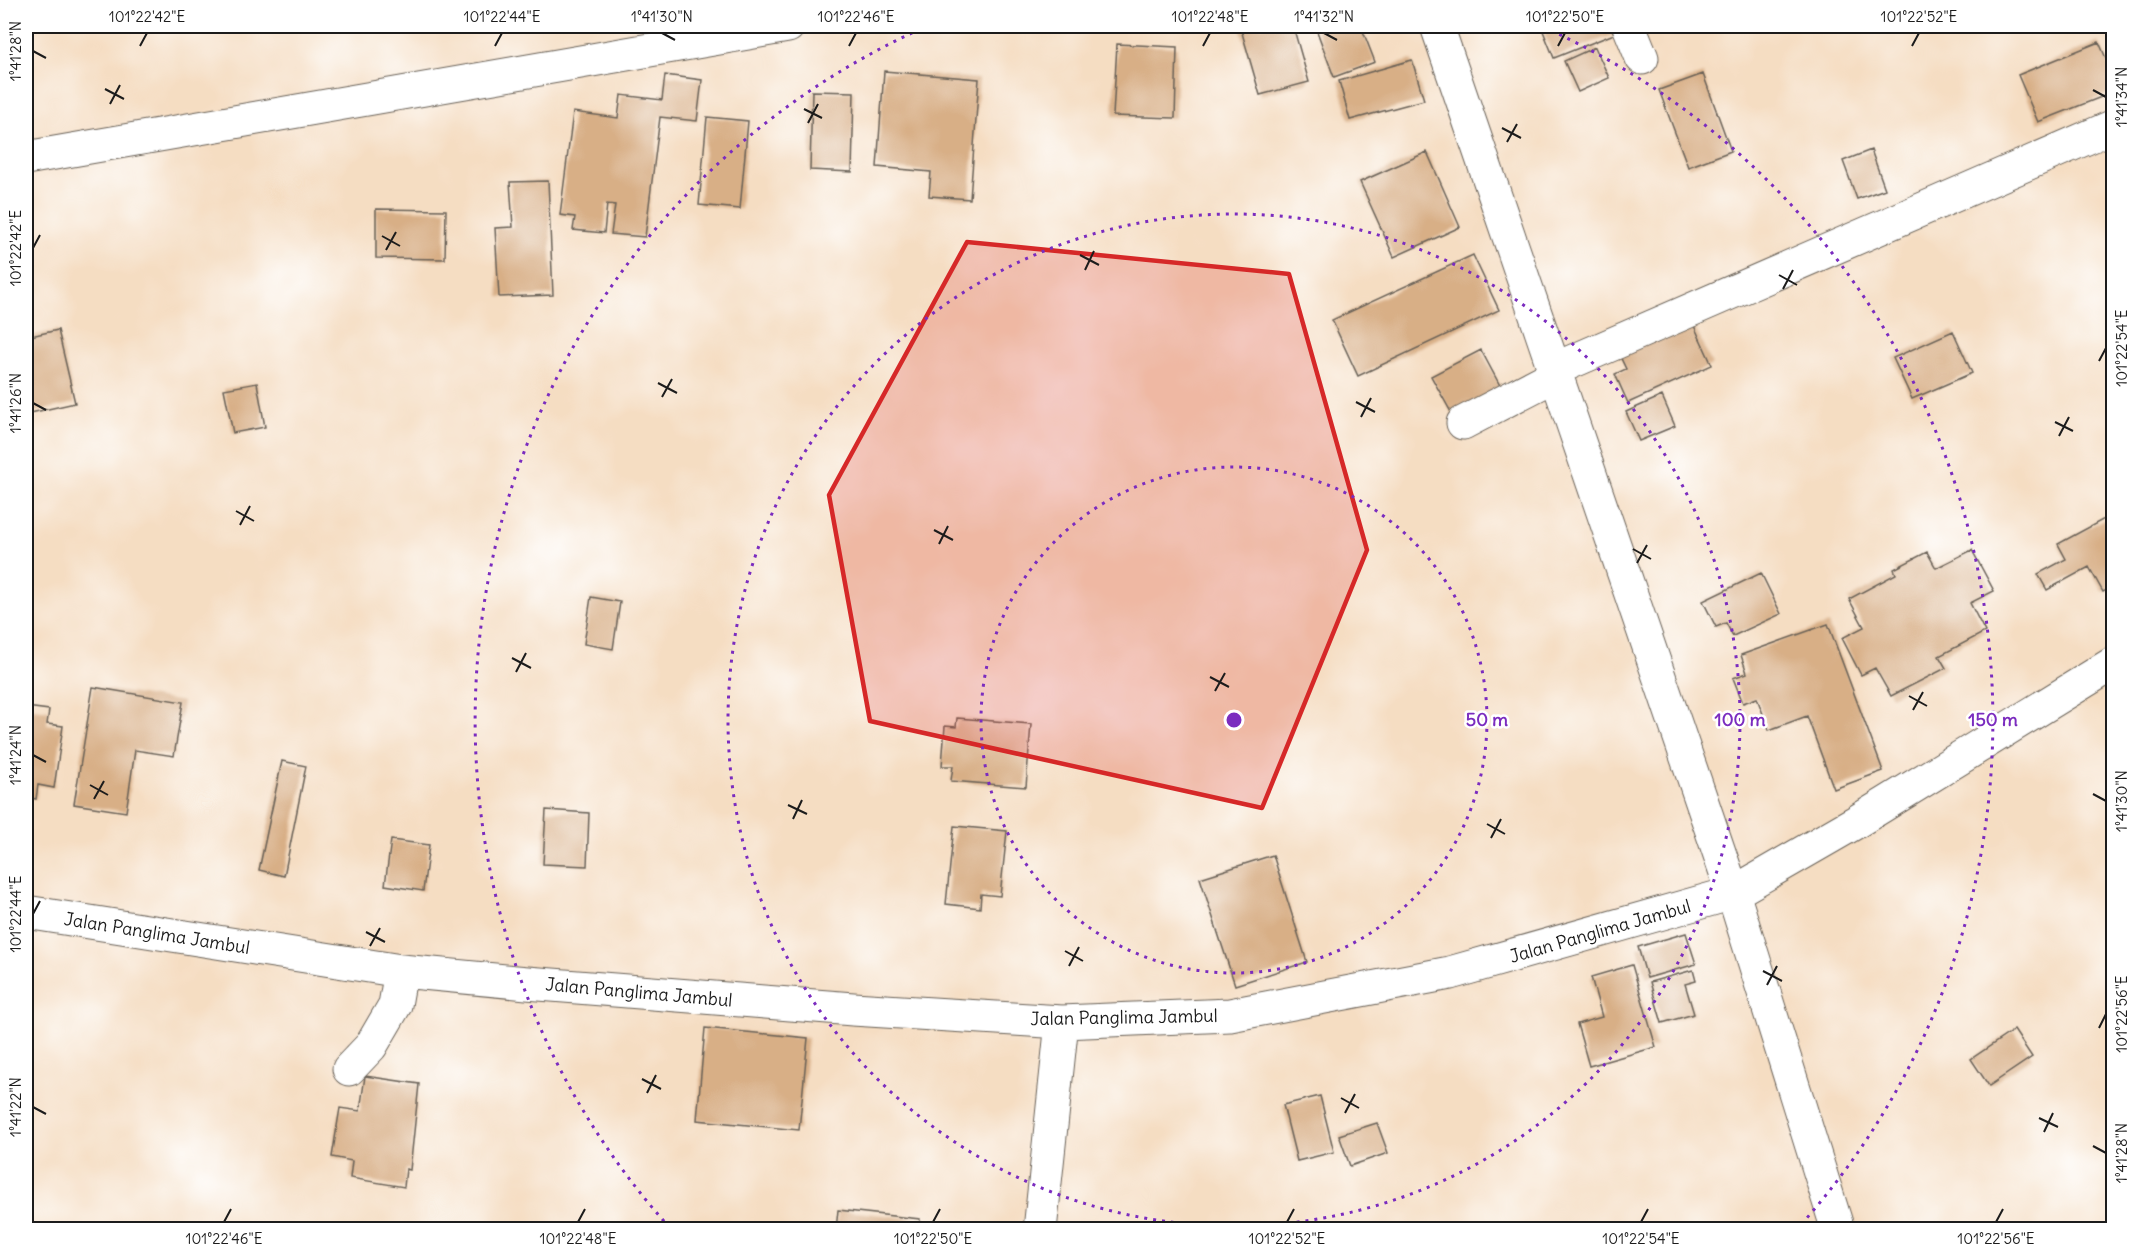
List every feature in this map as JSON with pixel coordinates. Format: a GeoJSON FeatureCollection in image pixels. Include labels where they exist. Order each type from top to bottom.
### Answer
{"type":"FeatureCollection","features":[{"type":"Feature","properties":{"kind":"street"},"geometry":{"type":"LineString","coordinates":[[26,158],[788,26]]}},
{"type":"Feature","properties":{"kind":"street"},"geometry":{"type":"LineString","coordinates":[[1437,26],[1733,893],[1838,1230]]}},
{"type":"Feature","properties":{"kind":"street"},"geometry":{"type":"LineString","coordinates":[[1629,26],[1642,58]]}},
{"type":"Feature","properties":{"kind":"street"},"geometry":{"type":"LineString","coordinates":[[1463,423],[1556,372],[2114,126]]}},
{"type":"Feature","properties":{"kind":"street","name":"Jalan Panglima Jambul"},"geometry":{"type":"LineString","coordinates":[[26,912],[401,971],[853,1009],[1062,1022],[1230,1016],[1450,973],[1733,893],[1856,822],[2114,663]]}},
{"type":"Feature","properties":{"kind":"street"},"geometry":{"type":"LineString","coordinates":[[349,1069],[371,1046],[395,1005],[401,971]]}},
{"type":"Feature","properties":{"kind":"street"},"geometry":{"type":"LineString","coordinates":[[1040,1230],[1062,1022]]}},
{"type":"Feature","properties":{"kind":"highlighted area"},"geometry":{"type":"Polygon","coordinates":[[[967,242],[1289,274],[1367,550],[1262,808],[870,721],[829,495],[967,242]]]}},
{"type":"Feature","properties":{"kind":"building"},"geometry":{"type":"Polygon","coordinates":[[[1240,26],[1293,26],[1309,82],[1260,95],[1240,26]]]}},
{"type":"Feature","properties":{"kind":"building"},"geometry":{"type":"Polygon","coordinates":[[[1315,26],[1361,26],[1375,62],[1334,77],[1315,26]]]}},
{"type":"Feature","properties":{"kind":"building"},"geometry":{"type":"Polygon","coordinates":[[[1373,26],[1390,26],[1375,30],[1373,26]]]}},
{"type":"Feature","properties":{"kind":"building"},"geometry":{"type":"Polygon","coordinates":[[[1541,26],[1611,26],[1614,34],[1554,58],[1541,26]]]}},
{"type":"Feature","properties":{"kind":"building"},"geometry":{"type":"Polygon","coordinates":[[[2099,42],[2114,77],[2114,92],[2038,122],[2018,75],[2099,42]]]}},
{"type":"Feature","properties":{"kind":"building"},"geometry":{"type":"Polygon","coordinates":[[[1117,44],[1177,47],[1175,118],[1113,116],[1117,44]]]}},
{"type":"Feature","properties":{"kind":"building"},"geometry":{"type":"Polygon","coordinates":[[[1595,47],[1609,78],[1578,92],[1564,61],[1595,47]]]}},
{"type":"Feature","properties":{"kind":"building"},"geometry":{"type":"Polygon","coordinates":[[[1412,60],[1424,100],[1350,120],[1339,81],[1412,60]]]}},
{"type":"Feature","properties":{"kind":"building"},"geometry":{"type":"Polygon","coordinates":[[[884,71],[979,79],[970,199],[929,196],[931,172],[877,167],[884,71]]]}},
{"type":"Feature","properties":{"kind":"building"},"geometry":{"type":"Polygon","coordinates":[[[1703,74],[1731,151],[1688,167],[1659,90],[1703,74]]]}},
{"type":"Feature","properties":{"kind":"building"},"geometry":{"type":"Polygon","coordinates":[[[665,75],[702,80],[697,121],[660,117],[645,237],[611,234],[615,205],[607,204],[604,233],[573,230],[575,217],[560,215],[573,112],[618,118],[621,95],[662,100],[665,75]]]}},
{"type":"Feature","properties":{"kind":"building"},"geometry":{"type":"Polygon","coordinates":[[[812,91],[854,92],[852,172],[810,170],[812,91]]]}},
{"type":"Feature","properties":{"kind":"building"},"geometry":{"type":"Polygon","coordinates":[[[707,117],[748,121],[740,209],[699,205],[707,117]]]}},
{"type":"Feature","properties":{"kind":"building"},"geometry":{"type":"Polygon","coordinates":[[[1871,150],[1885,189],[1857,199],[1843,161],[1871,150]]]}},
{"type":"Feature","properties":{"kind":"building"},"geometry":{"type":"Polygon","coordinates":[[[1427,152],[1460,227],[1394,257],[1360,182],[1427,152]]]}},
{"type":"Feature","properties":{"kind":"building"},"geometry":{"type":"Polygon","coordinates":[[[548,181],[553,295],[499,297],[495,228],[513,227],[510,182],[548,181]]]}},
{"type":"Feature","properties":{"kind":"building"},"geometry":{"type":"Polygon","coordinates":[[[376,209],[446,210],[445,259],[376,258],[376,209]]]}},
{"type":"Feature","properties":{"kind":"building"},"geometry":{"type":"Polygon","coordinates":[[[1473,255],[1499,310],[1358,376],[1332,320],[1473,255]]]}},
{"type":"Feature","properties":{"kind":"building"},"geometry":{"type":"Polygon","coordinates":[[[1690,317],[1712,365],[1628,403],[1615,374],[1626,369],[1617,350],[1690,317]]]}},
{"type":"Feature","properties":{"kind":"building"},"geometry":{"type":"Polygon","coordinates":[[[58,330],[75,403],[26,414],[26,337],[58,330]]]}},
{"type":"Feature","properties":{"kind":"building"},"geometry":{"type":"Polygon","coordinates":[[[1953,331],[1972,373],[1912,399],[1893,358],[1953,331]]]}},
{"type":"Feature","properties":{"kind":"building"},"geometry":{"type":"Polygon","coordinates":[[[1481,350],[1505,395],[1456,421],[1431,376],[1481,350]]]}},
{"type":"Feature","properties":{"kind":"building"},"geometry":{"type":"Polygon","coordinates":[[[257,383],[265,427],[233,433],[224,389],[257,383]]]}},
{"type":"Feature","properties":{"kind":"building"},"geometry":{"type":"Polygon","coordinates":[[[1662,396],[1675,426],[1639,441],[1626,412],[1662,396]]]}},
{"type":"Feature","properties":{"kind":"building"},"geometry":{"type":"Polygon","coordinates":[[[2106,518],[2114,532],[2114,586],[2103,592],[2089,567],[2047,590],[2038,574],[2066,559],[2058,544],[2106,518]]]}},
{"type":"Feature","properties":{"kind":"building"},"geometry":{"type":"Polygon","coordinates":[[[1972,550],[1994,591],[1970,603],[1985,632],[1939,656],[1946,668],[1891,696],[1875,668],[1861,675],[1842,638],[1864,627],[1849,599],[1896,574],[1894,569],[1927,552],[1936,568],[1972,550]]]}},
{"type":"Feature","properties":{"kind":"building"},"geometry":{"type":"Polygon","coordinates":[[[1761,573],[1781,614],[1733,636],[1726,623],[1716,627],[1703,601],[1761,573]]]}},
{"type":"Feature","properties":{"kind":"building"},"geometry":{"type":"Polygon","coordinates":[[[591,597],[620,602],[613,649],[584,644],[591,597]]]}},
{"type":"Feature","properties":{"kind":"building"},"geometry":{"type":"Polygon","coordinates":[[[1828,624],[1883,771],[1834,789],[1807,716],[1769,730],[1757,698],[1743,703],[1733,678],[1747,673],[1741,655],[1828,624]]]}},
{"type":"Feature","properties":{"kind":"building"},"geometry":{"type":"Polygon","coordinates":[[[93,687],[183,702],[174,756],[135,750],[126,812],[74,804],[93,687]]]}},
{"type":"Feature","properties":{"kind":"building"},"geometry":{"type":"Polygon","coordinates":[[[26,707],[49,710],[47,724],[63,726],[54,788],[38,785],[36,799],[26,797],[26,707]]]}},
{"type":"Feature","properties":{"kind":"building"},"geometry":{"type":"Polygon","coordinates":[[[957,718],[1031,724],[1026,787],[951,781],[953,766],[942,766],[945,726],[956,727],[957,718]]]}},
{"type":"Feature","properties":{"kind":"building"},"geometry":{"type":"Polygon","coordinates":[[[282,761],[306,766],[284,876],[259,870],[282,761]]]}},
{"type":"Feature","properties":{"kind":"building"},"geometry":{"type":"Polygon","coordinates":[[[546,810],[589,813],[587,866],[543,864],[546,810]]]}},
{"type":"Feature","properties":{"kind":"building"},"geometry":{"type":"Polygon","coordinates":[[[954,826],[1007,831],[1000,896],[981,894],[980,908],[946,904],[954,826]]]}},
{"type":"Feature","properties":{"kind":"building"},"geometry":{"type":"Polygon","coordinates":[[[391,840],[429,845],[423,891],[385,885],[391,840]]]}},
{"type":"Feature","properties":{"kind":"building"},"geometry":{"type":"Polygon","coordinates":[[[1273,855],[1307,962],[1235,985],[1200,878],[1273,855]]]}},
{"type":"Feature","properties":{"kind":"building"},"geometry":{"type":"Polygon","coordinates":[[[1686,933],[1696,964],[1647,978],[1638,947],[1686,933]]]}},
{"type":"Feature","properties":{"kind":"building"},"geometry":{"type":"Polygon","coordinates":[[[1632,965],[1656,1047],[1589,1066],[1577,1024],[1602,1017],[1591,977],[1632,965]]]}},
{"type":"Feature","properties":{"kind":"building"},"geometry":{"type":"Polygon","coordinates":[[[1693,970],[1696,981],[1685,984],[1694,1014],[1662,1023],[1650,982],[1693,970]]]}},
{"type":"Feature","properties":{"kind":"building"},"geometry":{"type":"Polygon","coordinates":[[[705,1028],[808,1038],[799,1130],[697,1120],[705,1028]]]}},
{"type":"Feature","properties":{"kind":"building"},"geometry":{"type":"Polygon","coordinates":[[[2014,1030],[2032,1057],[1989,1086],[1971,1059],[2014,1030]]]}},
{"type":"Feature","properties":{"kind":"building"},"geometry":{"type":"Polygon","coordinates":[[[365,1076],[419,1084],[410,1170],[406,1169],[404,1187],[350,1178],[352,1161],[332,1157],[340,1108],[360,1111],[365,1076]]]}},
{"type":"Feature","properties":{"kind":"building"},"geometry":{"type":"Polygon","coordinates":[[[1320,1096],[1334,1152],[1297,1161],[1283,1105],[1320,1096]]]}},
{"type":"Feature","properties":{"kind":"building"},"geometry":{"type":"Polygon","coordinates":[[[1377,1123],[1388,1153],[1350,1166],[1339,1135],[1377,1123]]]}},
{"type":"Feature","properties":{"kind":"building"},"geometry":{"type":"Polygon","coordinates":[[[838,1210],[920,1219],[919,1230],[836,1230],[838,1210]]]}}]}
